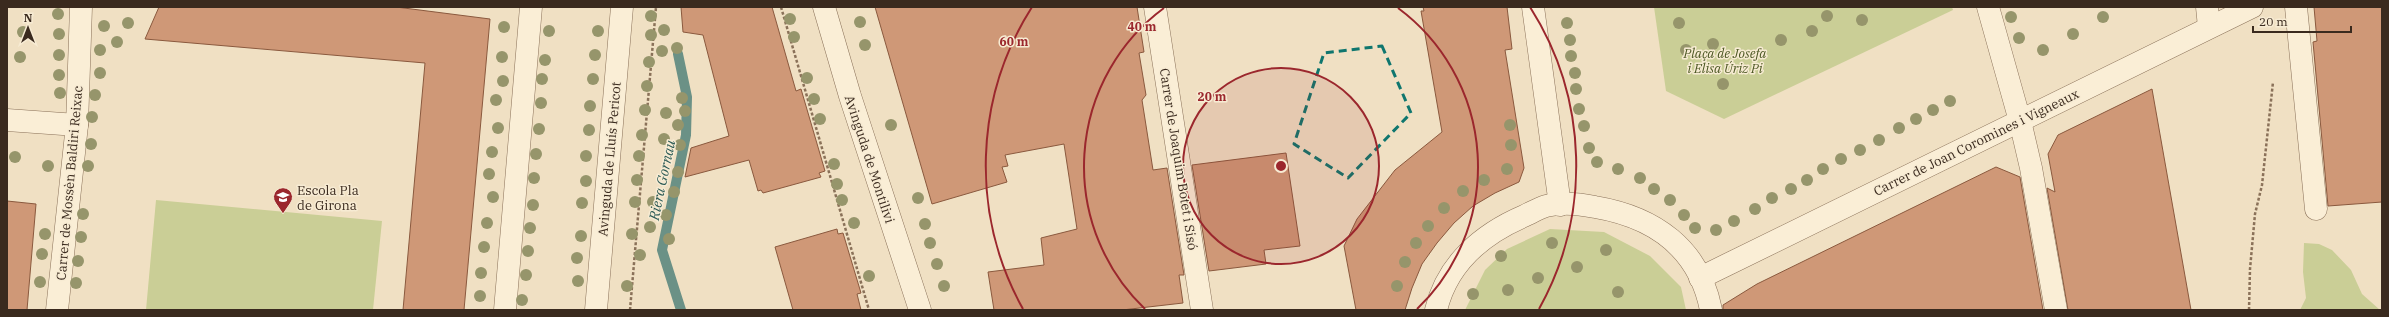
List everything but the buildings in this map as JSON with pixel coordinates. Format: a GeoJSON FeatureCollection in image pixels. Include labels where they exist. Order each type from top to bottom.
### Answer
{"type":"FeatureCollection","features":[{"type":"Feature","properties":{"kind":"street","name":"Carrer de Mossèn Baldiri Reixac"},"geometry":{"type":"LineString","coordinates":[[57,310],[77,125],[81,7]]}},
{"type":"Feature","properties":{"kind":"street"},"geometry":{"type":"LineString","coordinates":[[505,310],[531,7]]}},
{"type":"Feature","properties":{"kind":"street","name":"Avinguda de Lluís Pericot"},"geometry":{"type":"LineString","coordinates":[[596,310],[622,7]]}},
{"type":"Feature","properties":{"kind":"street","name":"Avinguda de Montilivi"},"geometry":{"type":"LineString","coordinates":[[824,7],[850,96],[920,310]]}},
{"type":"Feature","properties":{"kind":"street","name":"Carrer de Joaquim Botet i Sisó"},"geometry":{"type":"LineString","coordinates":[[1155,7],[1202,310]]}},
{"type":"Feature","properties":{"kind":"street"},"geometry":{"type":"LineString","coordinates":[[1533,7],[1560,205]]}},
{"type":"Feature","properties":{"kind":"street"},"geometry":{"type":"LineString","coordinates":[[1988,7],[2020,121],[2031,168],[2056,310]]}},
{"type":"Feature","properties":{"kind":"street","name":"Carrer de Joan Coromines i Vigneaux"},"geometry":{"type":"LineString","coordinates":[[1700,278],[2020,121],[2208,17],[2252,7]]}},
{"type":"Feature","properties":{"kind":"street"},"geometry":{"type":"LineString","coordinates":[[2296,7],[2316,209]]}},
{"type":"Feature","properties":{"kind":"street"},"geometry":{"type":"LineString","coordinates":[[7,120],[77,125]]}},
{"type":"Feature","properties":{"kind":"street"},"geometry":{"type":"LineString","coordinates":[[1436,310],[1444,286],[1454,269],[1480,240],[1514,220],[1547,206],[1574,204],[1606,209],[1651,224],[1673,239],[1695,264],[1711,310]]}},
{"type":"Feature","properties":{"kind":"path"},"geometry":{"type":"LineString","coordinates":[[630,310],[656,7]]}},
{"type":"Feature","properties":{"kind":"path"},"geometry":{"type":"LineString","coordinates":[[781,7],[869,310]]}},
{"type":"Feature","properties":{"kind":"path"},"geometry":{"type":"LineString","coordinates":[[2249,310],[2250,269],[2255,214],[2262,185],[2274,79]]}},
{"type":"Feature","properties":{"kind":"highlighted area"},"geometry":{"type":"Polygon","coordinates":[[[1382,46],[1411,113],[1348,178],[1294,144],[1324,53],[1382,46]]]}},
{"type":"Feature","properties":{"kind":"green space","name":"Plaça de Josefa i Elisa Úriz Pi"},"geometry":{"type":"Polygon","coordinates":[[[1654,7],[1952,7],[1953,10],[1724,119],[1666,91],[1654,7]]]}},
{"type":"Feature","properties":{"kind":"green space"},"geometry":{"type":"Polygon","coordinates":[[[156,200],[382,221],[373,310],[146,310],[156,200]]]}},
{"type":"Feature","properties":{"kind":"green space"},"geometry":{"type":"Polygon","coordinates":[[[1550,229],[1604,232],[1650,256],[1681,287],[1686,310],[1465,310],[1485,270],[1507,249],[1550,229]]]}},
{"type":"Feature","properties":{"kind":"green space"},"geometry":{"type":"Polygon","coordinates":[[[2304,243],[2319,244],[2332,250],[2351,270],[2362,294],[2380,310],[2300,310],[2306,298],[2303,272],[2304,243]]]}},
{"type":"Feature","properties":{"kind":"waterway","name":"Riera Gornau"},"geometry":{"type":"LineString","coordinates":[[678,54],[687,97],[686,135],[662,250],[681,310]]}},
{"type":"Feature","properties":{"kind":"place","name":"Escola Pla de Girona"},"geometry":{"type":"Point","coordinates":[283,214]}}]}
